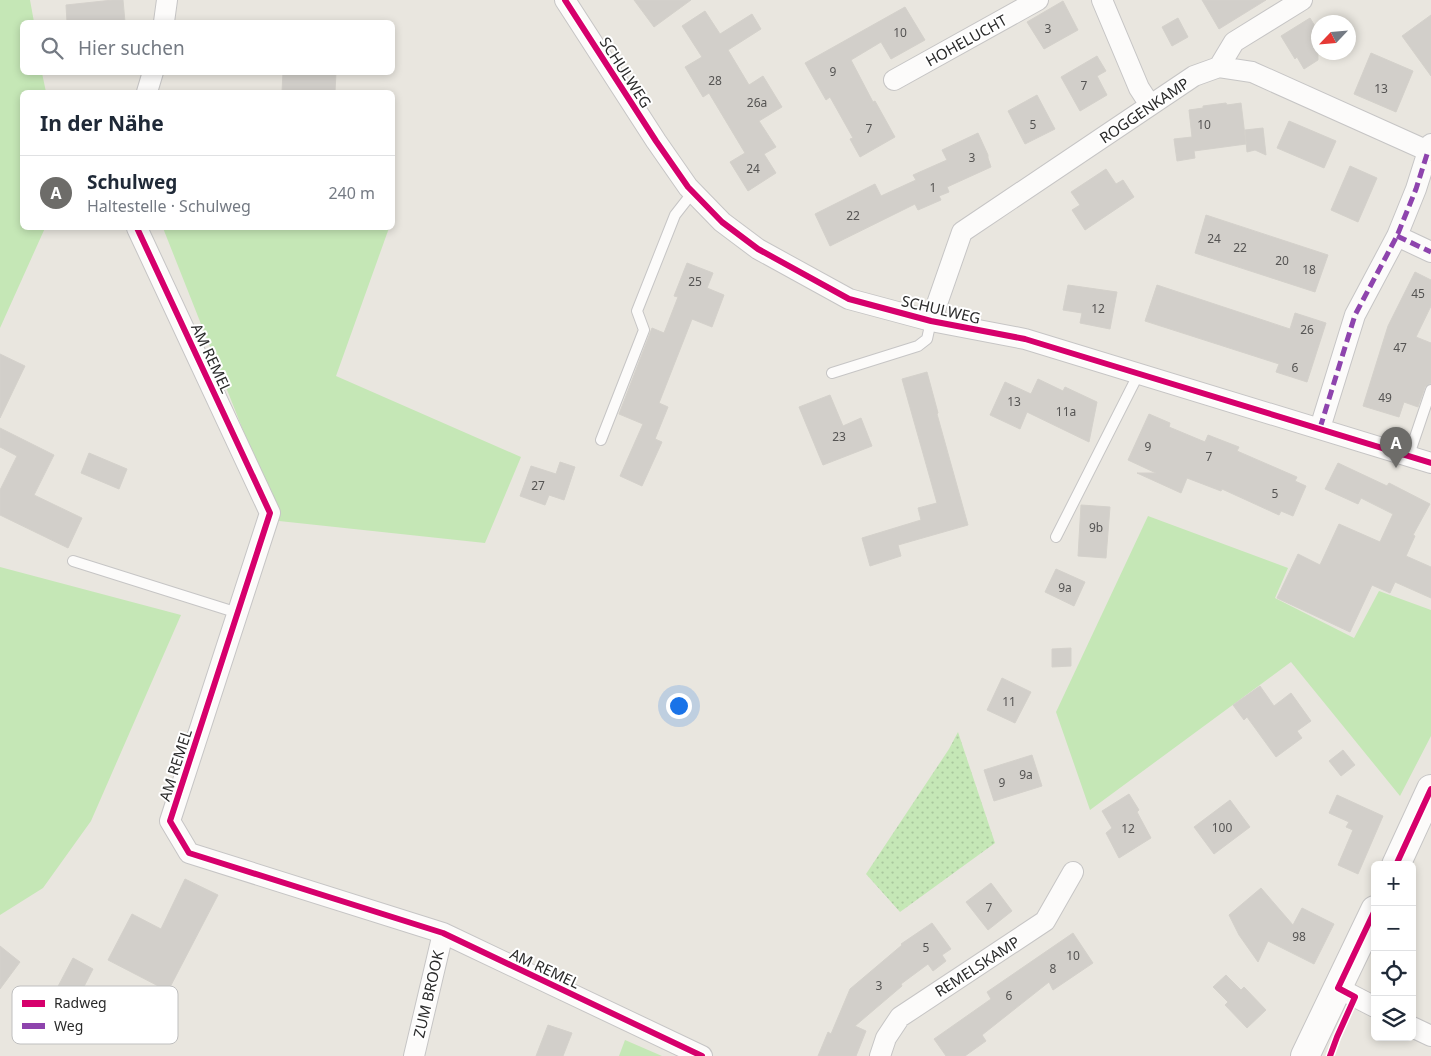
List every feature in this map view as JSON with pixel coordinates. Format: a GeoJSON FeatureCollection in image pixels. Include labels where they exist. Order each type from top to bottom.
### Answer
{"type":"FeatureCollection","features":[{"type":"Feature","properties":{"kind":"main road"},"geometry":{"type":"LineString","coordinates":[[1398,861],[1431,789]]}},
{"type":"Feature","properties":{"kind":"main road"},"geometry":{"type":"LineString","coordinates":[[1305,1056],[1371,918]]}},
{"type":"Feature","properties":{"kind":"street"},"geometry":{"type":"LineString","coordinates":[[164,20],[167,0]]}},
{"type":"Feature","properties":{"kind":"street","name":"SCHULWEG"},"geometry":{"type":"LineString","coordinates":[[565,0],[656,141],[693,192],[722,222],[758,249],[774,258],[849,298],[931,321],[1025,339],[1431,463]]}},
{"type":"Feature","properties":{"kind":"street","name":"HOHELUCHT"},"geometry":{"type":"LineString","coordinates":[[894,80],[1038,0]]}},
{"type":"Feature","properties":{"kind":"street"},"geometry":{"type":"LineString","coordinates":[[1102,0],[1139,88],[1150,106]]}},
{"type":"Feature","properties":{"kind":"street"},"geometry":{"type":"LineString","coordinates":[[1219,67],[1234,42],[1302,0]]}},
{"type":"Feature","properties":{"kind":"street","name":"ROGGENKAMP"},"geometry":{"type":"LineString","coordinates":[[931,321],[962,232],[1194,76],[1219,67],[1252,72],[1429,147],[1416,189],[1397,236],[1356,315],[1320,428]]}},
{"type":"Feature","properties":{"kind":"street"},"geometry":{"type":"LineString","coordinates":[[148,90],[152,75]]}},
{"type":"Feature","properties":{"kind":"street","name":"AM REMEL"},"geometry":{"type":"LineString","coordinates":[[138,230],[270,513],[170,821],[189,853],[443,933],[702,1056]]}},
{"type":"Feature","properties":{"kind":"street"},"geometry":{"type":"LineString","coordinates":[[1397,236],[1431,252]]}},
{"type":"Feature","properties":{"kind":"street","name":"REMELSKAMP"},"geometry":{"type":"LineString","coordinates":[[880,1056],[886,1038],[900,1017],[1045,921],[1073,872]]}},
{"type":"Feature","properties":{"kind":"street","name":"ZUM BROOK"},"geometry":{"type":"LineString","coordinates":[[414,1056],[443,933]]}},
{"type":"Feature","properties":{"kind":"street"},"geometry":{"type":"LineString","coordinates":[[1338,988],[1371,1005]]}},
{"type":"Feature","properties":{"kind":"street"},"geometry":{"type":"LineString","coordinates":[[1416,1028],[1431,1036]]}},
{"type":"Feature","properties":{"kind":"lane"},"geometry":{"type":"LineString","coordinates":[[601,440],[644,330],[637,311],[675,216],[693,192]]}},
{"type":"Feature","properties":{"kind":"lane"},"geometry":{"type":"LineString","coordinates":[[832,372],[918,346],[927,339],[931,321]]}},
{"type":"Feature","properties":{"kind":"lane"},"geometry":{"type":"LineString","coordinates":[[1056,538],[1139,373]]}},
{"type":"Feature","properties":{"kind":"lane"},"geometry":{"type":"LineString","coordinates":[[1409,455],[1431,390]]}},
{"type":"Feature","properties":{"kind":"lane"},"geometry":{"type":"LineString","coordinates":[[73,560],[238,613]]}},
{"type":"Feature","properties":{"kind":"green space"},"geometry":{"type":"Polygon","coordinates":[[[0,0],[30,0],[34,20],[20,20],[20,75],[42,75],[46,90],[20,90],[20,230],[44,230],[0,328],[0,0]]]}},
{"type":"Feature","properties":{"kind":"green space"},"geometry":{"type":"Polygon","coordinates":[[[164,230],[388,230],[336,376],[521,457],[485,543],[279,521],[164,230]]]}},
{"type":"Feature","properties":{"kind":"green space"},"geometry":{"type":"Polygon","coordinates":[[[1148,516],[1288,568],[1275,598],[1354,638],[1379,591],[1431,610],[1431,736],[1400,796],[1291,662],[1090,810],[1056,712],[1148,516]]]}},
{"type":"Feature","properties":{"kind":"green space"},"geometry":{"type":"Polygon","coordinates":[[[0,567],[181,615],[91,821],[43,888],[0,915],[0,567]]]}},
{"type":"Feature","properties":{"kind":"green space"},"geometry":{"type":"Polygon","coordinates":[[[958,732],[995,843],[900,912],[866,874],[949,749],[958,732]]]}},
{"type":"Feature","properties":{"kind":"green space"},"geometry":{"type":"Polygon","coordinates":[[[625,1040],[662,1056],[619,1056],[625,1040]]]}},
{"type":"Feature","properties":{"kind":"building"},"geometry":{"type":"Polygon","coordinates":[[[123,0],[125,20],[67,20],[66,5],[123,0]]]}},
{"type":"Feature","properties":{"kind":"building"},"geometry":{"type":"Polygon","coordinates":[[[634,0],[691,0],[654,27],[634,0]]]}},
{"type":"Feature","properties":{"kind":"building"},"geometry":{"type":"Polygon","coordinates":[[[1202,0],[1266,0],[1219,29],[1202,0]]]}},
{"type":"Feature","properties":{"kind":"building"},"geometry":{"type":"Polygon","coordinates":[[[1063,1],[1078,30],[1044,49],[1027,22],[1063,1]]]}},
{"type":"Feature","properties":{"kind":"building"},"geometry":{"type":"Polygon","coordinates":[[[905,7],[925,40],[891,59],[881,42],[851,60],[873,102],[875,101],[895,137],[860,157],[850,139],[853,138],[830,97],[826,100],[805,63],[905,7]]]}},
{"type":"Feature","properties":{"kind":"building"},"geometry":{"type":"Polygon","coordinates":[[[705,11],[720,34],[752,14],[761,29],[728,50],[749,85],[763,76],[782,107],[759,121],[776,147],[764,154],[776,173],[748,191],[730,162],[745,153],[709,93],[703,97],[685,67],[702,57],[682,26],[705,11]]]}},
{"type":"Feature","properties":{"kind":"building"},"geometry":{"type":"Polygon","coordinates":[[[1431,15],[1431,76],[1402,36],[1431,15]]]}},
{"type":"Feature","properties":{"kind":"building"},"geometry":{"type":"Polygon","coordinates":[[[1178,18],[1188,37],[1172,46],[1162,27],[1178,18]]]}},
{"type":"Feature","properties":{"kind":"building"},"geometry":{"type":"Polygon","coordinates":[[[1310,18],[1311,60],[1318,60],[1304,69],[1297,57],[1295,59],[1281,36],[1310,18]]]}},
{"type":"Feature","properties":{"kind":"building"},"geometry":{"type":"Polygon","coordinates":[[[1371,53],[1413,71],[1396,112],[1354,94],[1371,53]]]}},
{"type":"Feature","properties":{"kind":"building"},"geometry":{"type":"Polygon","coordinates":[[[1097,56],[1106,71],[1097,76],[1107,95],[1080,111],[1061,77],[1097,56]]]}},
{"type":"Feature","properties":{"kind":"building"},"geometry":{"type":"Polygon","coordinates":[[[283,75],[336,75],[335,90],[282,90],[283,75]]]}},
{"type":"Feature","properties":{"kind":"building"},"geometry":{"type":"Polygon","coordinates":[[[1037,95],[1055,129],[1025,144],[1008,111],[1037,95]]]}},
{"type":"Feature","properties":{"kind":"building"},"geometry":{"type":"Polygon","coordinates":[[[1226,103],[1227,105],[1241,103],[1246,144],[1194,151],[1195,158],[1177,161],[1174,139],[1192,137],[1189,110],[1226,103]]]}},
{"type":"Feature","properties":{"kind":"building"},"geometry":{"type":"Polygon","coordinates":[[[1289,121],[1336,141],[1324,168],[1277,148],[1289,121]]]}},
{"type":"Feature","properties":{"kind":"building"},"geometry":{"type":"Polygon","coordinates":[[[1263,128],[1266,155],[1255,150],[1247,152],[1245,130],[1263,128]]]}},
{"type":"Feature","properties":{"kind":"building"},"geometry":{"type":"Polygon","coordinates":[[[978,133],[991,167],[947,187],[949,192],[939,196],[941,200],[918,210],[915,204],[830,246],[815,214],[875,184],[881,196],[916,180],[913,175],[947,160],[942,150],[978,133]]]}},
{"type":"Feature","properties":{"kind":"building"},"geometry":{"type":"Polygon","coordinates":[[[1350,166],[1377,178],[1358,222],[1331,210],[1350,166]]]}},
{"type":"Feature","properties":{"kind":"building"},"geometry":{"type":"Polygon","coordinates":[[[1106,169],[1116,184],[1123,180],[1134,197],[1085,230],[1072,210],[1080,205],[1071,192],[1106,169]]]}},
{"type":"Feature","properties":{"kind":"building"},"geometry":{"type":"Polygon","coordinates":[[[1206,215],[1328,255],[1315,292],[1195,253],[1206,215]]]}},
{"type":"Feature","properties":{"kind":"building"},"geometry":{"type":"Polygon","coordinates":[[[687,263],[713,273],[707,288],[724,295],[712,327],[692,319],[659,403],[668,407],[655,439],[662,442],[642,486],[620,476],[643,424],[619,414],[652,328],[664,333],[678,297],[674,296],[687,263]]]}},
{"type":"Feature","properties":{"kind":"building"},"geometry":{"type":"Polygon","coordinates":[[[1415,272],[1431,280],[1431,306],[1416,337],[1431,343],[1431,383],[1425,387],[1418,407],[1404,402],[1399,417],[1363,406],[1388,326],[1415,272]]]}},
{"type":"Feature","properties":{"kind":"building"},"geometry":{"type":"Polygon","coordinates":[[[1068,285],[1117,292],[1110,329],[1080,323],[1082,313],[1063,310],[1068,285]]]}},
{"type":"Feature","properties":{"kind":"building"},"geometry":{"type":"Polygon","coordinates":[[[1157,285],[1290,329],[1295,313],[1326,323],[1307,382],[1276,372],[1279,364],[1145,321],[1157,285]]]}},
{"type":"Feature","properties":{"kind":"building"},"geometry":{"type":"Polygon","coordinates":[[[0,354],[25,366],[0,418],[0,354]]]}},
{"type":"Feature","properties":{"kind":"building"},"geometry":{"type":"Polygon","coordinates":[[[927,372],[968,525],[898,545],[901,556],[870,566],[862,538],[921,520],[918,508],[937,503],[902,379],[927,372]]]}},
{"type":"Feature","properties":{"kind":"building"},"geometry":{"type":"Polygon","coordinates":[[[1038,379],[1063,391],[1065,387],[1097,402],[1089,442],[1027,412],[1020,429],[990,415],[1005,382],[1031,394],[1038,379]]]}},
{"type":"Feature","properties":{"kind":"building"},"geometry":{"type":"Polygon","coordinates":[[[830,395],[843,426],[861,418],[872,446],[823,465],[799,407],[830,395]]]}},
{"type":"Feature","properties":{"kind":"building"},"geometry":{"type":"Polygon","coordinates":[[[1149,414],[1170,423],[1169,427],[1205,442],[1208,435],[1239,447],[1237,451],[1297,477],[1295,481],[1306,486],[1293,516],[1281,511],[1279,515],[1222,489],[1221,491],[1187,478],[1181,493],[1137,473],[1156,473],[1128,460],[1149,414]]]}},
{"type":"Feature","properties":{"kind":"building"},"geometry":{"type":"Polygon","coordinates":[[[0,428],[54,455],[34,495],[82,518],[68,548],[0,515],[0,490],[17,456],[0,447],[0,428]]]}},
{"type":"Feature","properties":{"kind":"building"},"geometry":{"type":"Polygon","coordinates":[[[89,453],[127,469],[119,489],[81,473],[89,453]]]}},
{"type":"Feature","properties":{"kind":"building"},"geometry":{"type":"Polygon","coordinates":[[[560,462],[575,467],[564,500],[549,495],[545,505],[520,496],[531,466],[556,474],[560,462]]]}},
{"type":"Feature","properties":{"kind":"building"},"geometry":{"type":"Polygon","coordinates":[[[1338,463],[1387,486],[1389,483],[1430,504],[1413,535],[1415,536],[1406,556],[1431,567],[1431,598],[1395,582],[1390,593],[1372,585],[1350,632],[1277,598],[1298,554],[1320,565],[1339,524],[1380,542],[1393,514],[1361,498],[1358,504],[1325,489],[1338,463]]]}},
{"type":"Feature","properties":{"kind":"building"},"geometry":{"type":"Polygon","coordinates":[[[1081,505],[1110,507],[1106,558],[1078,556],[1081,505]]]}},
{"type":"Feature","properties":{"kind":"building"},"geometry":{"type":"Polygon","coordinates":[[[1056,569],[1085,582],[1074,606],[1045,592],[1056,569]]]}},
{"type":"Feature","properties":{"kind":"building"},"geometry":{"type":"Polygon","coordinates":[[[1071,648],[1071,666],[1052,667],[1052,649],[1071,648]]]}},
{"type":"Feature","properties":{"kind":"building"},"geometry":{"type":"Polygon","coordinates":[[[1002,678],[1031,692],[1015,723],[987,710],[1002,678]]]}},
{"type":"Feature","properties":{"kind":"building"},"geometry":{"type":"Polygon","coordinates":[[[1260,686],[1274,706],[1291,693],[1311,721],[1297,731],[1302,738],[1276,757],[1247,717],[1244,720],[1233,705],[1260,686]]]}},
{"type":"Feature","properties":{"kind":"building"},"geometry":{"type":"Polygon","coordinates":[[[1343,750],[1355,765],[1341,776],[1329,761],[1343,750]]]}},
{"type":"Feature","properties":{"kind":"building"},"geometry":{"type":"Polygon","coordinates":[[[1032,755],[1042,786],[994,801],[984,770],[1032,755]]]}},
{"type":"Feature","properties":{"kind":"building"},"geometry":{"type":"Polygon","coordinates":[[[1129,794],[1139,810],[1137,812],[1151,838],[1119,858],[1106,833],[1112,828],[1102,811],[1129,794]]]}},
{"type":"Feature","properties":{"kind":"building"},"geometry":{"type":"Polygon","coordinates":[[[1337,795],[1383,816],[1358,874],[1338,865],[1353,830],[1346,827],[1349,822],[1329,813],[1337,795]]]}},
{"type":"Feature","properties":{"kind":"building"},"geometry":{"type":"Polygon","coordinates":[[[1230,800],[1250,827],[1214,854],[1194,827],[1230,800]]]}},
{"type":"Feature","properties":{"kind":"building"},"geometry":{"type":"Polygon","coordinates":[[[185,879],[218,895],[171,986],[158,986],[108,960],[132,914],[161,929],[185,879]]]}},
{"type":"Feature","properties":{"kind":"building"},"geometry":{"type":"Polygon","coordinates":[[[991,883],[1012,911],[988,930],[966,902],[991,883]]]}},
{"type":"Feature","properties":{"kind":"building"},"geometry":{"type":"Polygon","coordinates":[[[1261,888],[1293,925],[1302,908],[1334,924],[1314,964],[1268,941],[1258,962],[1239,935],[1229,915],[1261,888]]]}},
{"type":"Feature","properties":{"kind":"building"},"geometry":{"type":"Polygon","coordinates":[[[932,923],[951,949],[942,955],[946,961],[933,971],[928,964],[901,984],[902,986],[855,1026],[866,1031],[856,1056],[818,1056],[828,1032],[831,1034],[850,989],[901,944],[932,923]]]}},
{"type":"Feature","properties":{"kind":"building"},"geometry":{"type":"Polygon","coordinates":[[[1073,933],[1093,963],[1053,990],[1049,982],[982,1035],[986,1041],[965,1056],[946,1056],[934,1039],[991,999],[987,992],[1073,933]]]}},
{"type":"Feature","properties":{"kind":"building"},"geometry":{"type":"Polygon","coordinates":[[[0,946],[20,962],[0,989],[0,946]]]}},
{"type":"Feature","properties":{"kind":"building"},"geometry":{"type":"Polygon","coordinates":[[[73,958],[93,969],[84,986],[58,986],[73,958]]]}},
{"type":"Feature","properties":{"kind":"building"},"geometry":{"type":"Polygon","coordinates":[[[1226,975],[1241,990],[1244,987],[1266,1010],[1247,1028],[1225,1005],[1228,1002],[1213,987],[1226,975]]]}},
{"type":"Feature","properties":{"kind":"building"},"geometry":{"type":"Polygon","coordinates":[[[548,1025],[572,1033],[563,1056],[536,1056],[548,1025]]]}},
{"type":"Feature","properties":{"kind":"marked path"},"geometry":{"type":"LineString","coordinates":[[1320,428],[1355,315],[1397,236],[1416,189],[1428,151]]}},
{"type":"Feature","properties":{"kind":"marked path"},"geometry":{"type":"LineString","coordinates":[[1397,236],[1431,252]]}},
{"type":"Feature","properties":{"kind":"cycle path"},"geometry":{"type":"LineString","coordinates":[[565,0],[688,187],[722,222],[758,249],[849,299],[931,321],[1025,339],[1431,463]]}},
{"type":"Feature","properties":{"kind":"cycle path"},"geometry":{"type":"LineString","coordinates":[[138,230],[270,513],[170,821],[189,853],[443,933],[702,1056]]}},
{"type":"Feature","properties":{"kind":"cycle path"},"geometry":{"type":"LineString","coordinates":[[1398,861],[1431,789]]}},
{"type":"Feature","properties":{"kind":"cycle path"},"geometry":{"type":"LineString","coordinates":[[1330,1056],[1355,997],[1338,988],[1371,918]]}},
{"type":"Feature","properties":{"kind":"place","name":"Schulweg"},"geometry":{"type":"Point","coordinates":[1396,468]}}]}
